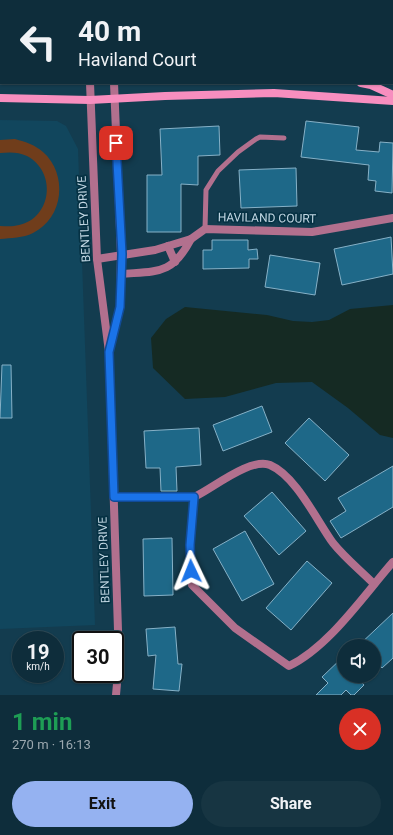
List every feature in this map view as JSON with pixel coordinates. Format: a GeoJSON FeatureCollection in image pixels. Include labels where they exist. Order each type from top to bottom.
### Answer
{"type":"FeatureCollection","features":[{"type":"Feature","properties":{"kind":"street","name":"BENTLEY DRIVE"},"geometry":{"type":"LineString","coordinates":[[90,84],[97,259],[109,352],[119,661],[116,695]]}},
{"type":"Feature","properties":{"kind":"street","name":"BENTLEY DRIVE"},"geometry":{"type":"LineString","coordinates":[[109,352],[120,307],[122,254],[114,84]]}},
{"type":"Feature","properties":{"kind":"street"},"geometry":{"type":"LineString","coordinates":[[366,84],[393,95]]}},
{"type":"Feature","properties":{"kind":"street"},"geometry":{"type":"LineString","coordinates":[[0,98],[90,100],[274,93],[393,101]]}},
{"type":"Feature","properties":{"kind":"street","name":"HAVILAND COURT"},"geometry":{"type":"LineString","coordinates":[[97,259],[155,250],[190,239],[205,229],[312,232],[393,218]]}},
{"type":"Feature","properties":{"kind":"street","name":"HAVILAND COURT"},"geometry":{"type":"LineString","coordinates":[[121,274],[158,272],[172,266],[183,254],[190,239]]}},
{"type":"Feature","properties":{"kind":"street"},"geometry":{"type":"LineString","coordinates":[[168,246],[175,262]]}},
{"type":"Feature","properties":{"kind":"street"},"geometry":{"type":"LineString","coordinates":[[114,497],[194,497],[230,476],[256,465],[270,465],[287,478],[302,495],[332,542],[374,584]]}},
{"type":"Feature","properties":{"kind":"street"},"geometry":{"type":"LineString","coordinates":[[194,497],[190,545],[192,585],[235,628],[288,666],[302,660],[327,639],[393,562]]}},
{"type":"Feature","properties":{"kind":"lane"},"geometry":{"type":"LineString","coordinates":[[205,229],[206,190],[218,171],[238,152],[256,139],[260,137],[284,138]]}},
{"type":"Feature","properties":{"kind":"shaded area"},"geometry":{"type":"Polygon","coordinates":[[[0,120],[57,121],[66,126],[78,149],[95,625],[0,629],[0,120]]]}},
{"type":"Feature","properties":{"kind":"shaded area"},"geometry":{"type":"Polygon","coordinates":[[[15,139],[37,147],[51,161],[59,183],[59,195],[56,207],[51,217],[43,226],[33,233],[25,236],[0,239],[0,226],[16,226],[30,221],[38,214],[44,204],[47,194],[43,173],[37,163],[21,154],[11,152],[0,153],[0,140],[15,139]]]}},
{"type":"Feature","properties":{"kind":"shaded area"},"geometry":{"type":"Polygon","coordinates":[[[393,305],[393,438],[380,435],[348,408],[312,382],[276,383],[225,397],[185,399],[153,368],[151,338],[166,319],[185,307],[267,315],[293,321],[312,322],[329,320],[350,309],[393,305]]]}},
{"type":"Feature","properties":{"kind":"building"},"geometry":{"type":"Polygon","coordinates":[[[306,121],[359,127],[356,150],[379,152],[380,142],[393,143],[392,193],[375,191],[376,181],[368,180],[369,165],[301,157],[306,121]]]}},
{"type":"Feature","properties":{"kind":"building"},"geometry":{"type":"Polygon","coordinates":[[[219,126],[220,155],[198,156],[198,185],[181,184],[181,232],[147,232],[147,175],[162,175],[160,129],[219,126]]]}},
{"type":"Feature","properties":{"kind":"building"},"geometry":{"type":"Polygon","coordinates":[[[296,168],[297,206],[241,208],[239,170],[296,168]]]}},
{"type":"Feature","properties":{"kind":"building"},"geometry":{"type":"Polygon","coordinates":[[[391,237],[393,274],[342,285],[334,249],[391,237]]]}},
{"type":"Feature","properties":{"kind":"building"},"geometry":{"type":"Polygon","coordinates":[[[212,240],[248,240],[248,250],[257,249],[258,259],[249,259],[249,268],[203,269],[203,250],[212,250],[212,240]]]}},
{"type":"Feature","properties":{"kind":"building"},"geometry":{"type":"Polygon","coordinates":[[[270,255],[320,263],[315,295],[265,287],[270,255]]]}},
{"type":"Feature","properties":{"kind":"building"},"geometry":{"type":"Polygon","coordinates":[[[2,365],[11,365],[12,418],[0,418],[2,365]]]}},
{"type":"Feature","properties":{"kind":"building"},"geometry":{"type":"Polygon","coordinates":[[[262,406],[272,432],[223,451],[213,425],[262,406]]]}},
{"type":"Feature","properties":{"kind":"building"},"geometry":{"type":"Polygon","coordinates":[[[309,418],[349,455],[325,481],[285,443],[309,418]]]}},
{"type":"Feature","properties":{"kind":"building"},"geometry":{"type":"Polygon","coordinates":[[[199,428],[201,465],[176,467],[177,491],[161,491],[160,468],[146,468],[144,431],[199,428]]]}},
{"type":"Feature","properties":{"kind":"building"},"geometry":{"type":"Polygon","coordinates":[[[393,466],[393,507],[341,538],[330,521],[346,511],[338,498],[393,466]]]}},
{"type":"Feature","properties":{"kind":"building"},"geometry":{"type":"Polygon","coordinates":[[[272,492],[306,531],[279,555],[244,516],[272,492]]]}},
{"type":"Feature","properties":{"kind":"building"},"geometry":{"type":"Polygon","coordinates":[[[245,531],[274,584],[242,601],[213,549],[245,531]]]}},
{"type":"Feature","properties":{"kind":"building"},"geometry":{"type":"Polygon","coordinates":[[[172,538],[173,595],[144,596],[143,539],[172,538]]]}},
{"type":"Feature","properties":{"kind":"building"},"geometry":{"type":"Polygon","coordinates":[[[307,561],[332,583],[291,630],[266,608],[307,561]]]}},
{"type":"Feature","properties":{"kind":"building"},"geometry":{"type":"Polygon","coordinates":[[[393,613],[393,658],[382,668],[381,639],[365,639],[393,613]]]}},
{"type":"Feature","properties":{"kind":"building"},"geometry":{"type":"Polygon","coordinates":[[[175,627],[178,664],[182,664],[179,691],[153,689],[156,655],[148,656],[146,629],[175,627]]]}},
{"type":"Feature","properties":{"kind":"building"},"geometry":{"type":"Polygon","coordinates":[[[337,663],[337,683],[362,683],[364,685],[354,695],[351,695],[346,690],[341,695],[316,695],[328,683],[322,677],[337,663]]]}},
{"type":"Feature","properties":{"kind":"route"},"geometry":{"type":"LineString","coordinates":[[116,143],[122,254],[120,307],[109,352],[114,497],[194,497],[190,545],[191,571]]}}]}
